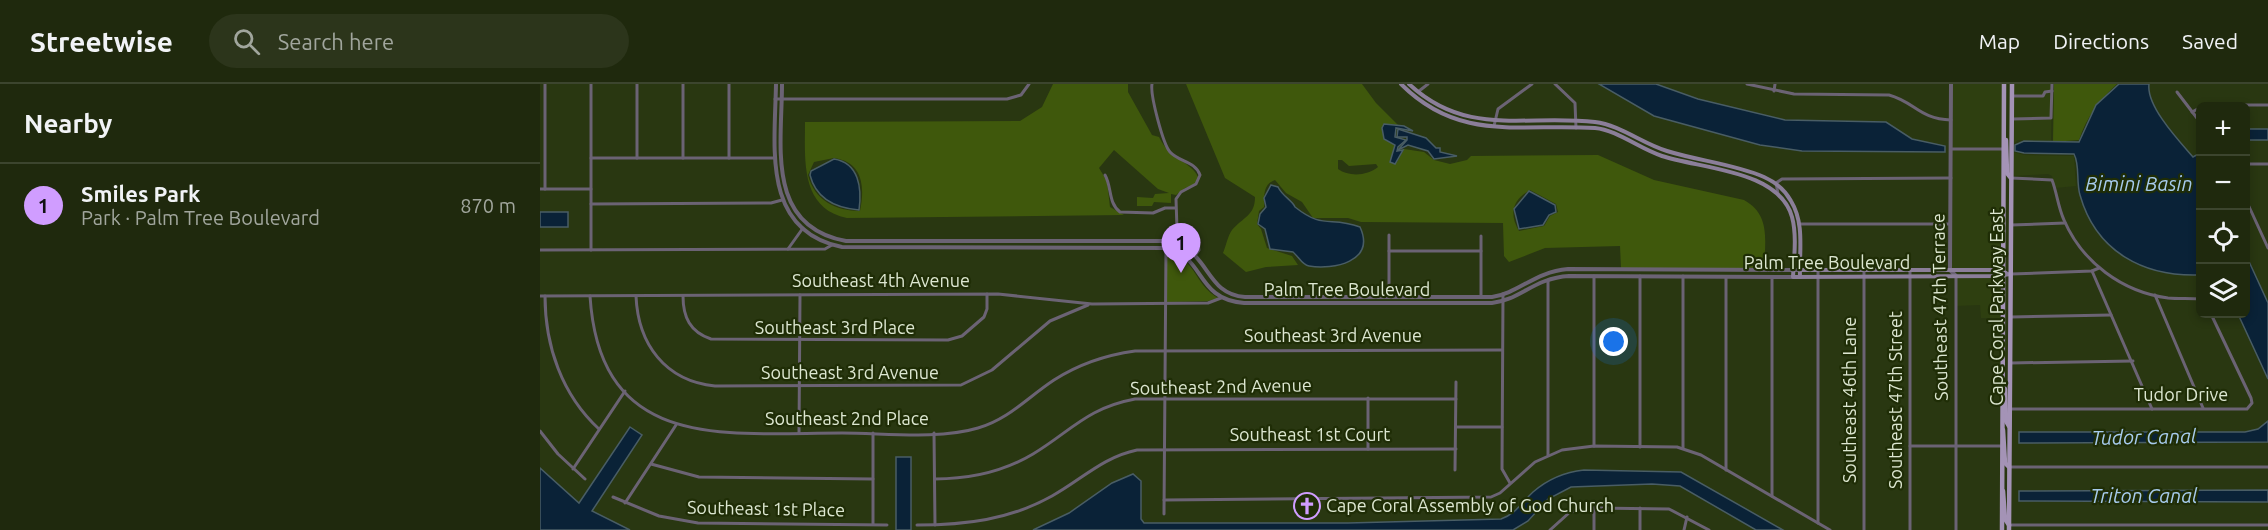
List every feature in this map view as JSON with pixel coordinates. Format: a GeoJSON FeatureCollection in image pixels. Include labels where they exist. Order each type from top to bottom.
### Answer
{"type":"FeatureCollection","features":[{"type":"Feature","properties":{"kind":"main road"},"geometry":{"type":"LineString","coordinates":[[1401,84],[1413,95],[1451,118],[1494,128],[1605,130],[1668,157],[1756,180],[1778,194],[1787,205],[1794,225],[1793,277]]}},
{"type":"Feature","properties":{"kind":"main road"},"geometry":{"type":"LineString","coordinates":[[1409,84],[1418,92],[1454,113],[1495,122],[1576,122],[1608,125],[1670,152],[1756,174],[1776,183],[1792,202],[1800,224],[1800,277]]}},
{"type":"Feature","properties":{"kind":"main road","name":"Cape Coral Parkway East"},"geometry":{"type":"LineString","coordinates":[[2002,529],[2004,84]]}},
{"type":"Feature","properties":{"kind":"main road","name":"Cape Coral Parkway East"},"geometry":{"type":"LineString","coordinates":[[2009,527],[2012,84]]}},
{"type":"Feature","properties":{"kind":"main road"},"geometry":{"type":"LineString","coordinates":[[2003,134],[2006,144],[2007,173],[2011,178]]}},
{"type":"Feature","properties":{"kind":"main road"},"geometry":{"type":"LineString","coordinates":[[1668,157],[1670,152]]}},
{"type":"Feature","properties":{"kind":"main road"},"geometry":{"type":"LineString","coordinates":[[1701,166],[1703,160]]}},
{"type":"Feature","properties":{"kind":"main road","name":"Palm Tree Boulevard"},"geometry":{"type":"LineString","coordinates":[[1800,270],[1950,270],[2002,274]]}},
{"type":"Feature","properties":{"kind":"main road","name":"Palm Tree Boulevard"},"geometry":{"type":"LineString","coordinates":[[1793,277],[2010,274]]}},
{"type":"Feature","properties":{"kind":"main road"},"geometry":{"type":"LineString","coordinates":[[2002,388],[2005,389],[2006,421],[2009,426]]}},
{"type":"Feature","properties":{"kind":"main road"},"geometry":{"type":"LineString","coordinates":[[2001,428],[2005,434],[2005,463],[2009,467]]}},
{"type":"Feature","properties":{"kind":"main road"},"geometry":{"type":"LineString","coordinates":[[2002,488],[2005,497],[2005,519],[2009,527]]}},
{"type":"Feature","properties":{"kind":"street"},"geometry":{"type":"LineString","coordinates":[[545,84],[545,189]]}},
{"type":"Feature","properties":{"kind":"street"},"geometry":{"type":"LineString","coordinates":[[591,84],[591,250]]}},
{"type":"Feature","properties":{"kind":"street"},"geometry":{"type":"LineString","coordinates":[[637,84],[637,158]]}},
{"type":"Feature","properties":{"kind":"street"},"geometry":{"type":"LineString","coordinates":[[683,84],[683,158]]}},
{"type":"Feature","properties":{"kind":"street"},"geometry":{"type":"LineString","coordinates":[[729,84],[729,158]]}},
{"type":"Feature","properties":{"kind":"street"},"geometry":{"type":"LineString","coordinates":[[776,84],[775,158],[782,200],[803,228],[832,245],[853,248],[1166,248],[1180,253],[1190,261],[1208,288],[1221,298]]}},
{"type":"Feature","properties":{"kind":"street"},"geometry":{"type":"LineString","coordinates":[[782,84],[782,172],[786,195],[800,217],[824,235],[853,242],[1166,241],[1183,245],[1196,254],[1190,261]]}},
{"type":"Feature","properties":{"kind":"street"},"geometry":{"type":"LineString","coordinates":[[776,99],[1007,99],[1022,95],[1029,84]]}},
{"type":"Feature","properties":{"kind":"street"},"geometry":{"type":"LineString","coordinates":[[1105,175],[1111,188],[1111,200],[1120,212],[1153,213],[1165,208],[1175,208],[1179,194],[1194,187],[1200,175],[1196,167],[1175,156],[1166,145],[1151,96],[1152,84]]}},
{"type":"Feature","properties":{"kind":"street"},"geometry":{"type":"LineString","coordinates":[[1413,95],[1428,84]]}},
{"type":"Feature","properties":{"kind":"street"},"geometry":{"type":"LineString","coordinates":[[1494,128],[1498,109],[1532,84]]}},
{"type":"Feature","properties":{"kind":"street"},"geometry":{"type":"LineString","coordinates":[[1555,84],[1575,103],[1576,128]]}},
{"type":"Feature","properties":{"kind":"street"},"geometry":{"type":"LineString","coordinates":[[1747,84],[1799,94],[1889,95],[1901,99],[1928,117],[1951,120]]}},
{"type":"Feature","properties":{"kind":"street"},"geometry":{"type":"LineString","coordinates":[[1774,84],[1774,91]]}},
{"type":"Feature","properties":{"kind":"street","name":"Southeast 47th Terrace"},"geometry":{"type":"LineString","coordinates":[[1951,84],[1950,270],[1956,276],[1956,530]]}},
{"type":"Feature","properties":{"kind":"street"},"geometry":{"type":"LineString","coordinates":[[2012,119],[2051,118],[2052,84]]}},
{"type":"Feature","properties":{"kind":"street"},"geometry":{"type":"LineString","coordinates":[[2012,96],[2043,96],[2045,92],[2052,92]]}},
{"type":"Feature","properties":{"kind":"street"},"geometry":{"type":"LineString","coordinates":[[2177,92],[2196,116]]}},
{"type":"Feature","properties":{"kind":"street"},"geometry":{"type":"LineString","coordinates":[[2193,112],[2205,105],[2268,105]]}},
{"type":"Feature","properties":{"kind":"street"},"geometry":{"type":"LineString","coordinates":[[1951,149],[2003,149]]}},
{"type":"Feature","properties":{"kind":"street"},"geometry":{"type":"LineString","coordinates":[[591,158],[775,158]]}},
{"type":"Feature","properties":{"kind":"street"},"geometry":{"type":"LineString","coordinates":[[2250,164],[2268,164]]}},
{"type":"Feature","properties":{"kind":"street"},"geometry":{"type":"LineString","coordinates":[[2011,178],[2047,177],[2053,181],[2065,223],[2098,268],[2128,286],[2155,296],[2196,299]]}},
{"type":"Feature","properties":{"kind":"street"},"geometry":{"type":"LineString","coordinates":[[1778,194],[1776,183],[1782,179],[1951,178]]}},
{"type":"Feature","properties":{"kind":"street"},"geometry":{"type":"LineString","coordinates":[[540,189],[591,189]]}},
{"type":"Feature","properties":{"kind":"street"},"geometry":{"type":"LineString","coordinates":[[591,204],[771,203],[782,200]]}},
{"type":"Feature","properties":{"kind":"street","name":"Palm Tree Boulevard"},"geometry":{"type":"LineString","coordinates":[[1175,208],[1177,229],[1196,238],[1200,244],[1196,254],[1206,270],[1222,289],[1241,297],[1481,297],[1503,294],[1546,273],[1594,270],[1800,270]]}},
{"type":"Feature","properties":{"kind":"street"},"geometry":{"type":"LineString","coordinates":[[2250,209],[2268,248]]}},
{"type":"Feature","properties":{"kind":"street"},"geometry":{"type":"LineString","coordinates":[[2011,225],[2065,223]]}},
{"type":"Feature","properties":{"kind":"street"},"geometry":{"type":"LineString","coordinates":[[1794,225],[1950,224]]}},
{"type":"Feature","properties":{"kind":"street"},"geometry":{"type":"LineString","coordinates":[[788,249],[803,228]]}},
{"type":"Feature","properties":{"kind":"street"},"geometry":{"type":"LineString","coordinates":[[1389,235],[1389,303]]}},
{"type":"Feature","properties":{"kind":"street"},"geometry":{"type":"LineString","coordinates":[[1480,303],[1481,236]]}},
{"type":"Feature","properties":{"kind":"street"},"geometry":{"type":"LineString","coordinates":[[1164,514],[1166,241]]}},
{"type":"Feature","properties":{"kind":"street"},"geometry":{"type":"LineString","coordinates":[[540,250],[825,249],[832,245]]}},
{"type":"Feature","properties":{"kind":"street"},"geometry":{"type":"LineString","coordinates":[[1389,251],[1481,251]]}},
{"type":"Feature","properties":{"kind":"street"},"geometry":{"type":"LineString","coordinates":[[2010,274],[2092,271],[2098,268]]}},
{"type":"Feature","properties":{"kind":"street"},"geometry":{"type":"LineString","coordinates":[[1198,274],[1206,270]]}},
{"type":"Feature","properties":{"kind":"street"},"geometry":{"type":"LineString","coordinates":[[1594,270],[1594,446]]}},
{"type":"Feature","properties":{"kind":"street"},"geometry":{"type":"LineString","coordinates":[[1640,270],[1640,447]]}},
{"type":"Feature","properties":{"kind":"street"},"geometry":{"type":"LineString","coordinates":[[1683,270],[1683,448]]}},
{"type":"Feature","properties":{"kind":"street"},"geometry":{"type":"LineString","coordinates":[[1726,270],[1726,470]]}},
{"type":"Feature","properties":{"kind":"street"},"geometry":{"type":"LineString","coordinates":[[1772,496],[1773,270]]}},
{"type":"Feature","properties":{"kind":"street"},"geometry":{"type":"LineString","coordinates":[[1818,270],[1818,523]]}},
{"type":"Feature","properties":{"kind":"street","name":"Southeast 46th Lane"},"geometry":{"type":"LineString","coordinates":[[1864,271],[1864,530]]}},
{"type":"Feature","properties":{"kind":"street","name":"Southeast 47th Street"},"geometry":{"type":"LineString","coordinates":[[1910,271],[1910,530]]}},
{"type":"Feature","properties":{"kind":"street"},"geometry":{"type":"LineString","coordinates":[[2092,271],[2152,409]]}},
{"type":"Feature","properties":{"kind":"street"},"geometry":{"type":"LineString","coordinates":[[1546,273],[1548,278],[1548,455]]}},
{"type":"Feature","properties":{"kind":"street","name":"Palm Tree Boulevard"},"geometry":{"type":"LineString","coordinates":[[1221,298],[1244,303],[1480,303],[1502,302],[1548,278],[1594,276],[1793,277]]}},
{"type":"Feature","properties":{"kind":"street","name":"Southeast 4th Avenue"},"geometry":{"type":"LineString","coordinates":[[540,296],[987,294],[1092,304],[1208,303],[1221,298]]}},
{"type":"Feature","properties":{"kind":"street","name":"Southeast 3rd Place"},"geometry":{"type":"LineString","coordinates":[[683,296],[688,323],[705,337],[723,341],[799,341],[953,339],[966,333],[984,317],[987,309],[987,294]]}},
{"type":"Feature","properties":{"kind":"street"},"geometry":{"type":"LineString","coordinates":[[1503,294],[1503,473],[1510,483]]}},
{"type":"Feature","properties":{"kind":"street"},"geometry":{"type":"LineString","coordinates":[[799,433],[800,295]]}},
{"type":"Feature","properties":{"kind":"street"},"geometry":{"type":"LineString","coordinates":[[545,296],[548,333],[556,366],[577,404],[600,429]]}},
{"type":"Feature","properties":{"kind":"street","name":"Southeast 2nd Place"},"geometry":{"type":"LineString","coordinates":[[590,296],[598,346],[611,372],[625,391],[645,409],[676,425],[712,432],[934,433],[973,429],[997,421],[1019,408],[1054,380],[1095,360],[1135,351],[1164,350]]}},
{"type":"Feature","properties":{"kind":"street","name":"Southeast 3rd Avenue"},"geometry":{"type":"LineString","coordinates":[[636,296],[638,319],[644,339],[660,362],[679,376],[694,383],[715,386],[961,385],[993,370],[1050,321],[1092,304]]}},
{"type":"Feature","properties":{"kind":"street"},"geometry":{"type":"LineString","coordinates":[[2155,296],[2203,408]]}},
{"type":"Feature","properties":{"kind":"street"},"geometry":{"type":"LineString","coordinates":[[2010,317],[2111,315]]}},
{"type":"Feature","properties":{"kind":"street","name":"Tudor Drive"},"geometry":{"type":"LineString","coordinates":[[2009,409],[2245,409],[2252,403],[2213,318]]}},
{"type":"Feature","properties":{"kind":"street","name":"Southeast 3rd Avenue"},"geometry":{"type":"LineString","coordinates":[[1164,350],[1502,350]]}},
{"type":"Feature","properties":{"kind":"street"},"geometry":{"type":"LineString","coordinates":[[2009,363],[2133,361]]}},
{"type":"Feature","properties":{"kind":"street"},"geometry":{"type":"LineString","coordinates":[[1455,470],[1456,382]]}},
{"type":"Feature","properties":{"kind":"street"},"geometry":{"type":"LineString","coordinates":[[573,469],[625,391]]}},
{"type":"Feature","properties":{"kind":"street","name":"Southeast 2nd Avenue"},"geometry":{"type":"LineString","coordinates":[[935,479],[968,477],[1003,469],[1033,454],[1075,423],[1096,411],[1127,401],[1164,398],[1456,399]]}},
{"type":"Feature","properties":{"kind":"street"},"geometry":{"type":"LineString","coordinates":[[1368,398],[1368,449]]}},
{"type":"Feature","properties":{"kind":"street"},"geometry":{"type":"LineString","coordinates":[[626,503],[676,425]]}},
{"type":"Feature","properties":{"kind":"street"},"geometry":{"type":"LineString","coordinates":[[1456,427],[1502,427]]}},
{"type":"Feature","properties":{"kind":"street"},"geometry":{"type":"LineString","coordinates":[[540,431],[573,469],[585,479]]}},
{"type":"Feature","properties":{"kind":"street"},"geometry":{"type":"LineString","coordinates":[[873,433],[873,524]]}},
{"type":"Feature","properties":{"kind":"street"},"geometry":{"type":"LineString","coordinates":[[934,433],[935,525]]}},
{"type":"Feature","properties":{"kind":"street"},"geometry":{"type":"LineString","coordinates":[[1164,500],[1491,497],[1500,493],[1526,468],[1548,455],[1568,449],[1594,446],[1683,448],[1830,530]]}},
{"type":"Feature","properties":{"kind":"street"},"geometry":{"type":"LineString","coordinates":[[1910,446],[2001,446]]}},
{"type":"Feature","properties":{"kind":"street"},"geometry":{"type":"LineString","coordinates":[[917,525],[977,522],[1015,513],[1053,496],[1108,459],[1137,450],[1164,448]]}},
{"type":"Feature","properties":{"kind":"street","name":"Southeast 1st Court"},"geometry":{"type":"LineString","coordinates":[[1164,448],[1456,449]]}},
{"type":"Feature","properties":{"kind":"street"},"geometry":{"type":"LineString","coordinates":[[651,464],[699,477],[873,479]]}},
{"type":"Feature","properties":{"kind":"street"},"geometry":{"type":"LineString","coordinates":[[2009,467],[2268,467]]}},
{"type":"Feature","properties":{"kind":"street","name":"Southeast 1st Place"},"geometry":{"type":"LineString","coordinates":[[613,497],[659,516],[698,524],[887,525]]}},
{"type":"Feature","properties":{"kind":"street"},"geometry":{"type":"LineString","coordinates":[[1594,508],[1594,530]]}},
{"type":"Feature","properties":{"kind":"street"},"geometry":{"type":"LineString","coordinates":[[1551,530],[1574,510],[1594,508],[1669,509],[1709,530]]}},
{"type":"Feature","properties":{"kind":"street"},"geometry":{"type":"LineString","coordinates":[[1640,508],[1640,530]]}},
{"type":"Feature","properties":{"kind":"street"},"geometry":{"type":"LineString","coordinates":[[1684,530],[1687,517]]}},
{"type":"Feature","properties":{"kind":"street"},"geometry":{"type":"LineString","coordinates":[[2009,527],[2268,525]]}},
{"type":"Feature","properties":{"kind":"shaded area"},"geometry":{"type":"Polygon","coordinates":[[[1053,84],[1128,84],[1128,92],[1152,135],[1159,137],[1169,151],[1195,172],[1198,177],[1195,185],[1185,188],[1176,195],[1171,194],[1171,203],[1154,202],[1152,206],[1137,206],[1137,197],[1153,198],[1155,194],[1169,193],[1158,189],[1114,150],[1099,168],[1107,181],[1110,207],[1124,215],[847,218],[832,213],[821,204],[808,180],[805,122],[1020,121],[1042,107],[1053,84]],[[834,158],[814,162],[808,175],[815,191],[827,202],[843,209],[860,211],[862,185],[860,177],[856,170],[844,160],[834,158]]]}},
{"type":"Feature","properties":{"kind":"shaded area"},"geometry":{"type":"Polygon","coordinates":[[[1186,84],[1362,84],[1376,103],[1398,125],[1384,124],[1395,145],[1397,162],[1404,149],[1424,152],[1434,160],[1450,164],[1467,160],[1471,156],[1598,155],[1654,180],[1744,200],[1753,206],[1759,213],[1764,230],[1764,269],[1621,268],[1620,246],[1545,248],[1509,262],[1504,256],[1503,223],[1361,222],[1348,218],[1313,218],[1302,202],[1286,193],[1275,180],[1266,187],[1264,207],[1259,211],[1257,224],[1267,248],[1292,256],[1298,265],[1266,267],[1246,272],[1223,253],[1232,230],[1251,212],[1255,197],[1225,178],[1186,84]],[[1338,160],[1338,169],[1353,174],[1363,174],[1378,167],[1376,164],[1349,166],[1342,160],[1338,160]],[[1530,190],[1519,198],[1514,208],[1514,219],[1519,231],[1544,226],[1550,216],[1558,212],[1556,204],[1530,190]]]}},
{"type":"Feature","properties":{"kind":"shaded area"},"geometry":{"type":"Polygon","coordinates":[[[1953,84],[2002,84],[2000,269],[1952,269],[1953,84]]]}},
{"type":"Feature","properties":{"kind":"shaded area"},"geometry":{"type":"Polygon","coordinates":[[[2014,84],[2052,84],[2051,141],[2018,140],[2013,144],[2014,84]]]}},
{"type":"Feature","properties":{"kind":"shaded area"},"geometry":{"type":"Polygon","coordinates":[[[2054,84],[2117,84],[2094,109],[2079,140],[2053,142],[2054,84]]]}},
{"type":"Feature","properties":{"kind":"shaded area"},"geometry":{"type":"Polygon","coordinates":[[[2013,152],[2024,155],[2074,156],[2076,186],[2055,188],[2052,176],[2048,174],[2013,176],[2013,152]]]}},
{"type":"Feature","properties":{"kind":"shaded area"},"geometry":{"type":"Polygon","coordinates":[[[1167,250],[1185,261],[1204,286],[1218,298],[1208,301],[1165,302],[1167,250]]]}},
{"type":"Feature","properties":{"kind":"shaded area"},"geometry":{"type":"Polygon","coordinates":[[[2000,277],[2000,318],[1981,318],[1980,305],[1956,306],[1957,278],[2000,277]]]}},
{"type":"Feature","properties":{"kind":"water"},"geometry":{"type":"Polygon","coordinates":[[[1599,84],[1656,84],[1698,99],[1785,120],[1886,122],[1912,139],[1945,146],[1945,152],[1802,151],[1760,145],[1654,116],[1599,84]]]}},
{"type":"Feature","properties":{"kind":"water","name":"Bimini Basin"},"geometry":{"type":"Polygon","coordinates":[[[2119,84],[2149,84],[2149,93],[2158,113],[2193,157],[2196,155],[2196,275],[2160,271],[2142,266],[2110,246],[2087,215],[2080,195],[2074,154],[2015,151],[2015,145],[2024,141],[2079,142],[2096,105],[2119,84]]]}},
{"type":"Feature","properties":{"kind":"water"},"geometry":{"type":"Polygon","coordinates":[[[1384,124],[1404,126],[1413,131],[1396,128],[1395,137],[1406,140],[1398,147],[1397,151],[1403,150],[1395,164],[1390,162],[1395,145],[1384,139],[1382,128],[1384,124]]]}},
{"type":"Feature","properties":{"kind":"water"},"geometry":{"type":"Polygon","coordinates":[[[1398,129],[1426,138],[1436,148],[1440,148],[1440,152],[1457,156],[1434,159],[1428,151],[1408,145],[1398,150],[1407,137],[1397,137],[1398,129]]]}},
{"type":"Feature","properties":{"kind":"water"},"geometry":{"type":"Polygon","coordinates":[[[2250,129],[2268,129],[2268,140],[2250,140],[2250,129]]]}},
{"type":"Feature","properties":{"kind":"water"},"geometry":{"type":"Polygon","coordinates":[[[834,159],[842,161],[854,171],[859,185],[859,210],[842,207],[828,201],[813,183],[811,171],[834,159]]]}},
{"type":"Feature","properties":{"kind":"water"},"geometry":{"type":"Polygon","coordinates":[[[1271,185],[1278,187],[1295,207],[1313,218],[1360,227],[1363,239],[1362,248],[1357,256],[1340,265],[1319,267],[1304,264],[1293,252],[1270,249],[1265,229],[1258,224],[1260,214],[1266,207],[1264,198],[1271,185]]]}},
{"type":"Feature","properties":{"kind":"water"},"geometry":{"type":"Polygon","coordinates":[[[1529,191],[1555,205],[1556,212],[1549,215],[1543,225],[1519,229],[1514,209],[1529,191]]]}},
{"type":"Feature","properties":{"kind":"water"},"geometry":{"type":"Polygon","coordinates":[[[540,212],[568,212],[568,227],[540,227],[540,212]]]}},
{"type":"Feature","properties":{"kind":"water"},"geometry":{"type":"Polygon","coordinates":[[[2250,264],[2268,303],[2268,379],[2240,318],[2250,318],[2250,264]]]}},
{"type":"Feature","properties":{"kind":"water","name":"Tudor Canal"},"geometry":{"type":"Polygon","coordinates":[[[2268,421],[2268,442],[2019,443],[2019,432],[2245,432],[2258,429],[2268,421]]]}},
{"type":"Feature","properties":{"kind":"water"},"geometry":{"type":"Polygon","coordinates":[[[630,427],[642,435],[592,511],[630,530],[540,530],[540,468],[579,503],[630,427]]]}},
{"type":"Feature","properties":{"kind":"water"},"geometry":{"type":"Polygon","coordinates":[[[896,457],[911,457],[911,530],[896,530],[896,457]]]}},
{"type":"Feature","properties":{"kind":"water"},"geometry":{"type":"Polygon","coordinates":[[[1584,470],[1681,472],[1783,530],[1756,530],[1680,486],[1652,484],[1571,487],[1548,499],[1528,521],[1513,530],[1033,530],[1069,513],[1112,483],[1133,474],[1141,481],[1141,519],[1144,523],[1348,523],[1501,519],[1515,511],[1545,483],[1563,474],[1584,470]]]}},
{"type":"Feature","properties":{"kind":"water","name":"Triton Canal"},"geometry":{"type":"Polygon","coordinates":[[[2268,490],[2268,502],[2019,501],[2019,491],[2268,490]]]}},
{"type":"Feature","properties":{"kind":"place","name":"Smiles Park"},"geometry":{"type":"Point","coordinates":[1181,273]}},
{"type":"Feature","properties":{"kind":"place","name":"Cape Coral Assembly of God Church"},"geometry":{"type":"Point","coordinates":[1307,506]}}]}
